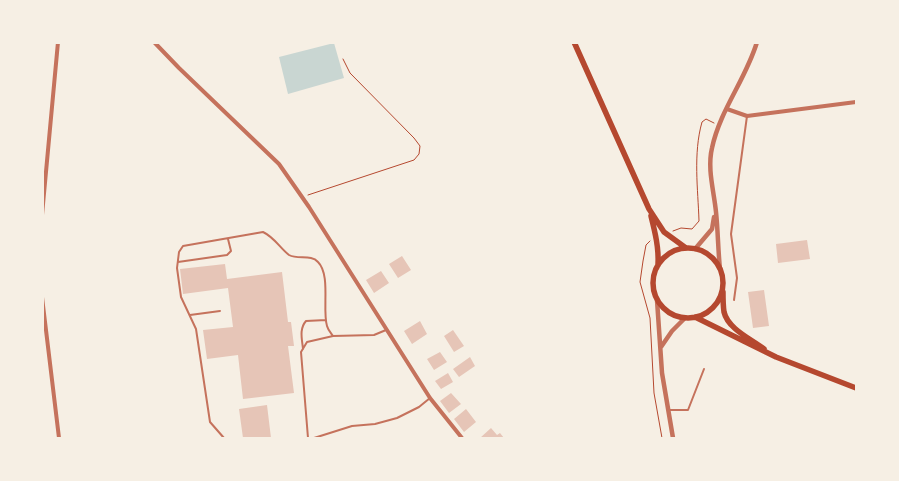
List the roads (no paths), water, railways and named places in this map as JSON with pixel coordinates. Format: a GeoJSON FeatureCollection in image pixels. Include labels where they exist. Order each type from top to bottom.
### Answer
{"type":"FeatureCollection","features":[{"type":"Feature","properties":{"kind":"main road"},"geometry":{"type":"LineString","coordinates":[[574,42],[649,209],[664,232],[686,248]]}},
{"type":"Feature","properties":{"kind":"main road"},"geometry":{"type":"LineString","coordinates":[[649,209],[658,254],[658,265],[653,281],[657,300],[664,309],[674,315],[685,318],[705,314],[719,298],[722,288]]}},
{"type":"Feature","properties":{"kind":"main road"},"geometry":{"type":"LineString","coordinates":[[658,265],[666,256],[674,251],[686,248],[695,249],[710,256],[720,270],[724,313],[729,322],[741,333],[776,357]]}},
{"type":"Feature","properties":{"kind":"main road"},"geometry":{"type":"LineString","coordinates":[[695,317],[776,357],[856,388]]}},
{"type":"Feature","properties":{"kind":"street"},"geometry":{"type":"LineString","coordinates":[[42,216],[58,42]]}},
{"type":"Feature","properties":{"kind":"street"},"geometry":{"type":"LineString","coordinates":[[154,42],[279,164],[430,398],[462,438]]}},
{"type":"Feature","properties":{"kind":"street"},"geometry":{"type":"LineString","coordinates":[[720,270],[716,210],[711,186],[710,164],[712,149],[719,124],[748,68],[757,42]]}},
{"type":"Feature","properties":{"kind":"street"},"geometry":{"type":"LineString","coordinates":[[726,109],[747,116],[856,102]]}},
{"type":"Feature","properties":{"kind":"street"},"geometry":{"type":"LineString","coordinates":[[695,249],[712,229],[716,210]]}},
{"type":"Feature","properties":{"kind":"street"},"geometry":{"type":"LineString","coordinates":[[42,297],[59,438]]}},
{"type":"Feature","properties":{"kind":"street"},"geometry":{"type":"LineString","coordinates":[[657,300],[662,373],[673,438]]}},
{"type":"Feature","properties":{"kind":"street"},"geometry":{"type":"LineString","coordinates":[[660,348],[672,331],[685,318]]}},
{"type":"Feature","properties":{"kind":"lane"},"geometry":{"type":"LineString","coordinates":[[734,300],[737,278],[731,234],[747,116]]}},
{"type":"Feature","properties":{"kind":"lane"},"geometry":{"type":"LineString","coordinates":[[224,438],[210,422],[196,329],[181,297],[177,268],[179,252],[183,246],[263,232],[269,234],[292,256],[318,261],[322,267],[324,278],[326,325],[333,336]]}},
{"type":"Feature","properties":{"kind":"lane"},"geometry":{"type":"LineString","coordinates":[[178,262],[227,255],[230,251],[228,239]]}},
{"type":"Feature","properties":{"kind":"lane"},"geometry":{"type":"LineString","coordinates":[[189,315],[220,311]]}},
{"type":"Feature","properties":{"kind":"lane"},"geometry":{"type":"LineString","coordinates":[[303,349],[302,325],[306,321],[326,320]]}},
{"type":"Feature","properties":{"kind":"lane"},"geometry":{"type":"LineString","coordinates":[[308,438],[301,352],[307,342],[333,336],[369,336],[387,330]]}},
{"type":"Feature","properties":{"kind":"lane"},"geometry":{"type":"LineString","coordinates":[[668,410],[688,410],[704,369]]}},
{"type":"Feature","properties":{"kind":"lane"},"geometry":{"type":"LineString","coordinates":[[314,438],[352,426],[374,424],[397,418],[419,407],[430,398]]}}]}
